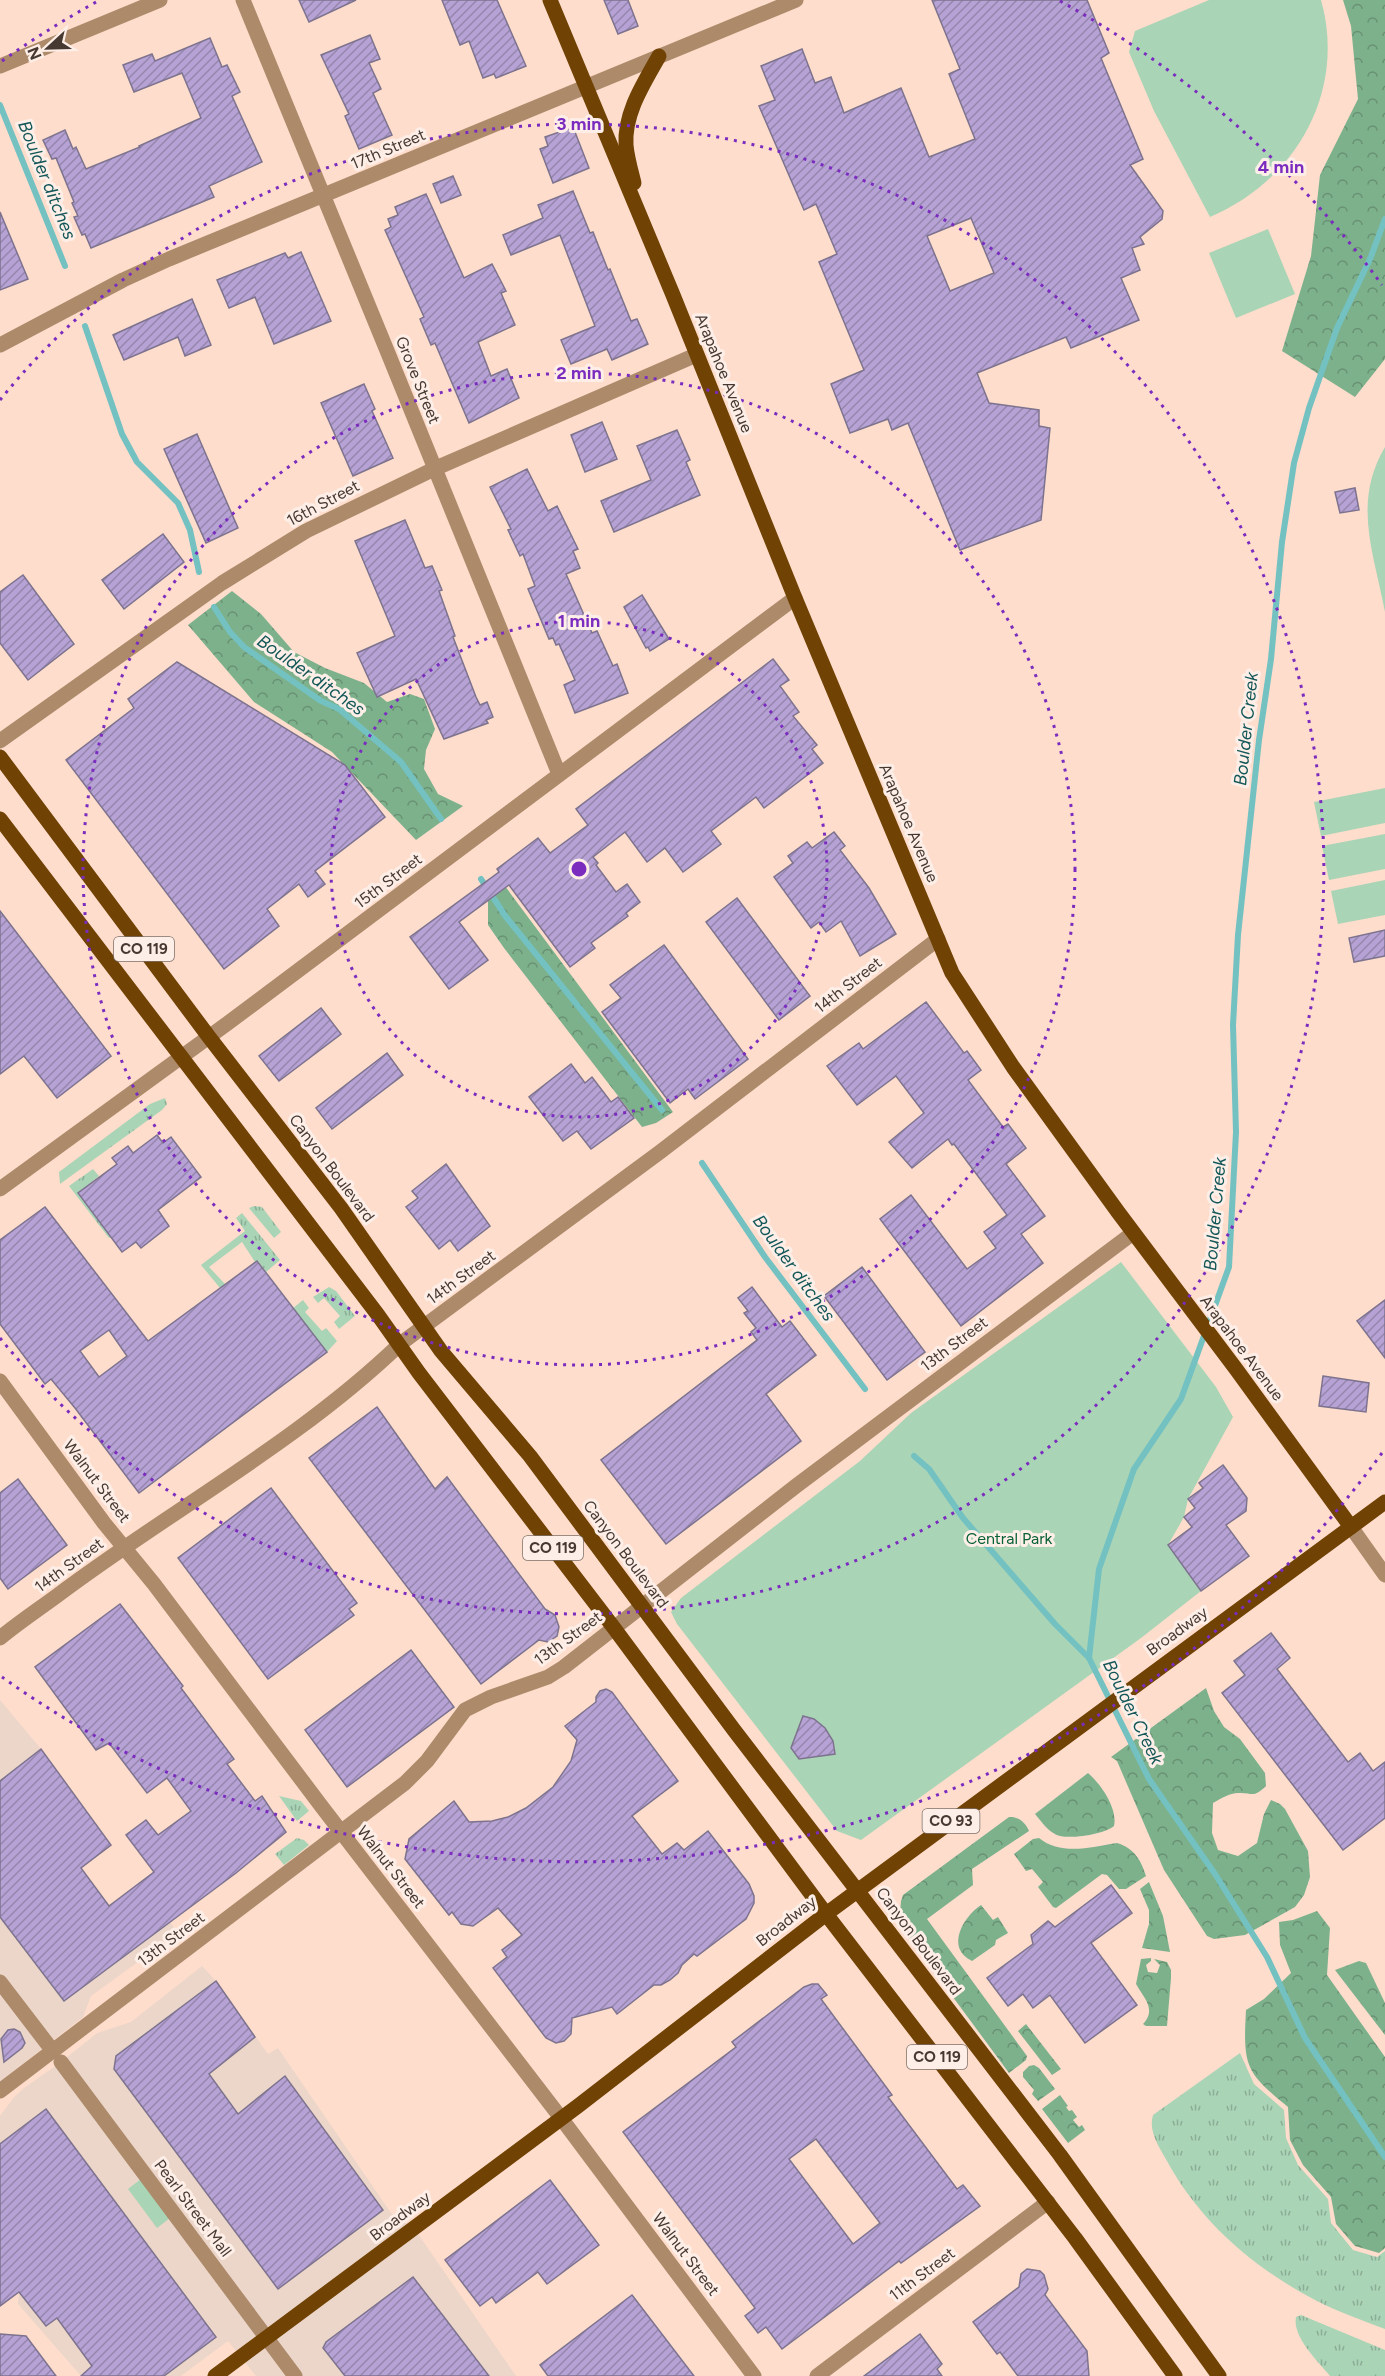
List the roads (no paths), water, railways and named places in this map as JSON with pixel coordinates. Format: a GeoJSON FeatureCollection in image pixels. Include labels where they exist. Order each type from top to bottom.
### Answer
{"type":"FeatureCollection","features":[{"type":"Feature","properties":{"kind":"main road","name":"Arapahoe Avenue"},"geometry":{"type":"LineString","coordinates":[[550,0],[795,598],[952,973],[987,1029],[1133,1233],[1351,1527]]}},
{"type":"Feature","properties":{"kind":"main road"},"geometry":{"type":"LineString","coordinates":[[642,221],[626,144],[630,115],[639,91],[659,56]]}},
{"type":"Feature","properties":{"kind":"main road","name":"Canyon Boulevard"},"geometry":{"type":"LineString","coordinates":[[0,757],[209,1037],[341,1208],[443,1354],[530,1456],[734,1730],[1066,2164],[1219,2376]]}},
{"type":"Feature","properties":{"kind":"main road","name":"CO 119"},"geometry":{"type":"LineString","coordinates":[[0,819],[614,1628],[825,1914],[1048,2202],[1175,2376]]}},
{"type":"Feature","properties":{"kind":"main road","name":"Broadway"},"geometry":{"type":"LineString","coordinates":[[215,2376],[561,2118],[825,1914],[1193,1641],[1385,1502]]}},
{"type":"Feature","properties":{"kind":"street"},"geometry":{"type":"LineString","coordinates":[[0,66],[160,0]]}},
{"type":"Feature","properties":{"kind":"street","name":"Grove Street"},"geometry":{"type":"LineString","coordinates":[[243,0],[434,469],[475,562],[559,774]]}},
{"type":"Feature","properties":{"kind":"street","name":"17th Street"},"geometry":{"type":"LineString","coordinates":[[0,345],[142,271],[796,0]]}},
{"type":"Feature","properties":{"kind":"street","name":"16th Street"},"geometry":{"type":"LineString","coordinates":[[0,741],[149,634],[267,554],[358,504],[696,355]]}},
{"type":"Feature","properties":{"kind":"street","name":"15th Street"},"geometry":{"type":"LineString","coordinates":[[0,1189],[209,1037],[795,598]]}},
{"type":"Feature","properties":{"kind":"street","name":"14th Street"},"geometry":{"type":"LineString","coordinates":[[0,1638],[124,1547],[246,1466],[364,1377],[400,1344],[651,1159],[938,939]]}},
{"type":"Feature","properties":{"kind":"street","name":"13th Street"},"geometry":{"type":"LineString","coordinates":[[0,2091],[342,1833],[420,1770],[465,1710],[491,1697],[548,1677],[1133,1233]]}},
{"type":"Feature","properties":{"kind":"street","name":"Walnut Street"},"geometry":{"type":"LineString","coordinates":[[0,1381],[124,1547],[561,2118],[752,2376]]}},
{"type":"Feature","properties":{"kind":"street","name":"Arapahoe Avenue"},"geometry":{"type":"LineString","coordinates":[[1351,1527],[1385,1575]]}},
{"type":"Feature","properties":{"kind":"street"},"geometry":{"type":"LineString","coordinates":[[0,1982],[49,2046]]}},
{"type":"Feature","properties":{"kind":"street","name":"Pearl Street Mall"},"geometry":{"type":"LineString","coordinates":[[61,2062],[295,2376]]}},
{"type":"Feature","properties":{"kind":"street","name":"11th Street"},"geometry":{"type":"LineString","coordinates":[[817,2376],[1048,2202]]}},
{"type":"Feature","properties":{"kind":"waterway","name":"Boulder ditches"},"geometry":{"type":"LineString","coordinates":[[0,105],[65,266]]}},
{"type":"Feature","properties":{"kind":"waterway","name":"Boulder Creek"},"geometry":{"type":"LineString","coordinates":[[1385,219],[1370,259],[1337,328],[1309,408],[1294,463],[1282,542],[1271,659],[1259,740],[1238,935],[1233,1025],[1236,1132],[1229,1267],[1181,1399],[1134,1469],[1099,1569],[1089,1658],[1149,1779],[1215,1874],[1267,1957],[1305,2038],[1385,2157]]}},
{"type":"Feature","properties":{"kind":"waterway","name":"Boulder ditches"},"geometry":{"type":"LineString","coordinates":[[85,326],[122,434],[137,462],[178,503],[190,530],[199,572]]}},
{"type":"Feature","properties":{"kind":"waterway","name":"Boulder ditches"},"geometry":{"type":"LineString","coordinates":[[214,607],[230,632],[244,647],[321,701],[339,709],[401,762],[441,819]]}},
{"type":"Feature","properties":{"kind":"waterway","name":"Boulder ditches"},"geometry":{"type":"LineString","coordinates":[[481,879],[506,917],[662,1110]]}},
{"type":"Feature","properties":{"kind":"waterway","name":"Boulder ditches"},"geometry":{"type":"LineString","coordinates":[[702,1163],[765,1257],[865,1389]]}},
{"type":"Feature","properties":{"kind":"waterway","name":"Boulder ditches"},"geometry":{"type":"LineString","coordinates":[[914,1456],[929,1469],[963,1518],[1055,1624],[1089,1658]]}},
{"type":"Feature","properties":{"kind":"park label","name":"Central Park"},"geometry":{"type":"Point","coordinates":[1009,1538]}}]}
